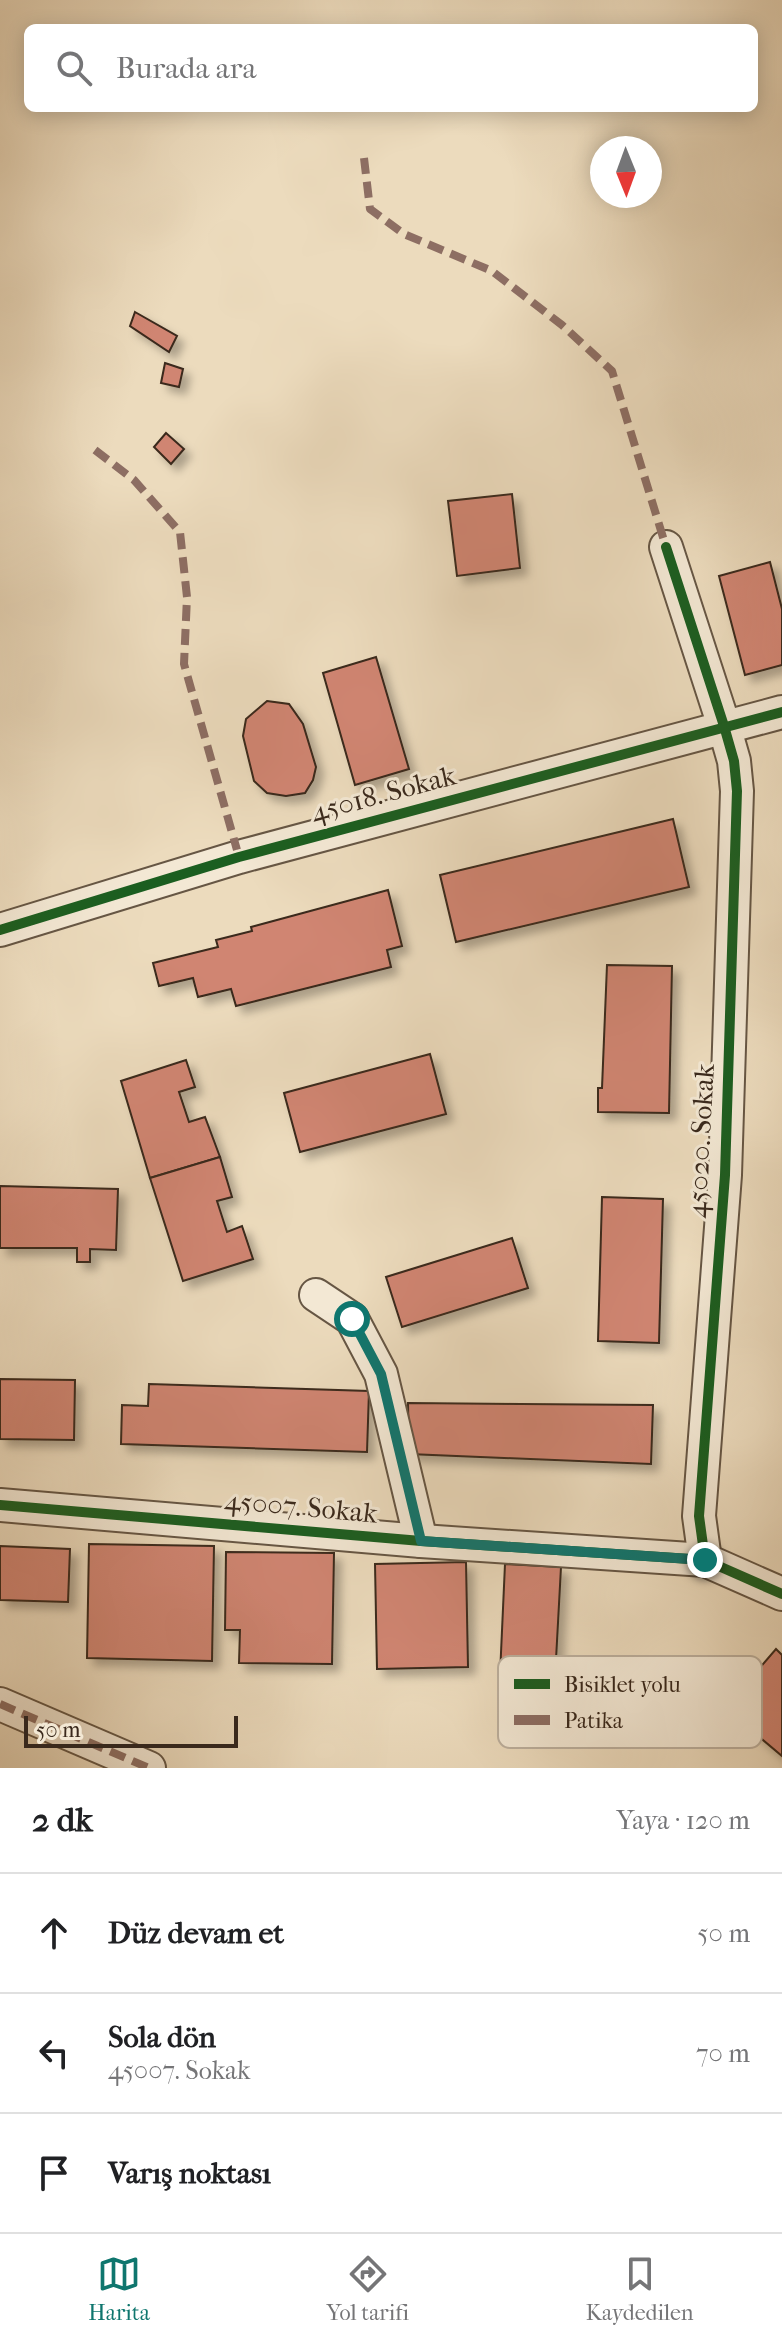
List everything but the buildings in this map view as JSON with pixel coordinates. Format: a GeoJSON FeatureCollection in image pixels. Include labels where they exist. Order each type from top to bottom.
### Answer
{"type":"FeatureCollection","features":[{"type":"Feature","properties":{"kind":"street","name":"45020. Sokak"},"geometry":{"type":"LineString","coordinates":[[666,547],[724,726],[734,761],[737,791],[725,1175],[699,1516],[705,1560]]}},
{"type":"Feature","properties":{"kind":"street","name":"45018. Sokak"},"geometry":{"type":"LineString","coordinates":[[0,930],[239,857],[782,712]]}},
{"type":"Feature","properties":{"kind":"street"},"geometry":{"type":"LineString","coordinates":[[316,1295],[352,1319],[381,1374],[421,1541]]}},
{"type":"Feature","properties":{"kind":"street","name":"45007. Sokak"},"geometry":{"type":"LineString","coordinates":[[0,1505],[421,1541],[705,1560],[782,1594]]}},
{"type":"Feature","properties":{"kind":"street"},"geometry":{"type":"LineString","coordinates":[[0,1704],[149,1768]]}},
{"type":"Feature","properties":{"kind":"marked path"},"geometry":{"type":"LineString","coordinates":[[364,158],[370,209],[404,234],[492,271],[562,325],[612,371],[666,547]]}},
{"type":"Feature","properties":{"kind":"marked path"},"geometry":{"type":"LineString","coordinates":[[95,450],[134,480],[180,532],[187,597],[184,664],[239,857]]}},
{"type":"Feature","properties":{"kind":"marked path"},"geometry":{"type":"LineString","coordinates":[[0,1704],[149,1768]]}},
{"type":"Feature","properties":{"kind":"cycle path"},"geometry":{"type":"LineString","coordinates":[[666,547],[724,726],[734,761],[737,791],[725,1175],[699,1516],[705,1560]]}},
{"type":"Feature","properties":{"kind":"cycle path"},"geometry":{"type":"LineString","coordinates":[[0,930],[239,857],[782,712]]}},
{"type":"Feature","properties":{"kind":"cycle path"},"geometry":{"type":"LineString","coordinates":[[0,1505],[421,1541],[705,1560],[782,1594]]}},
{"type":"Feature","properties":{"kind":"route"},"geometry":{"type":"LineString","coordinates":[[352,1319],[381,1374],[421,1541],[705,1560]]}}]}
